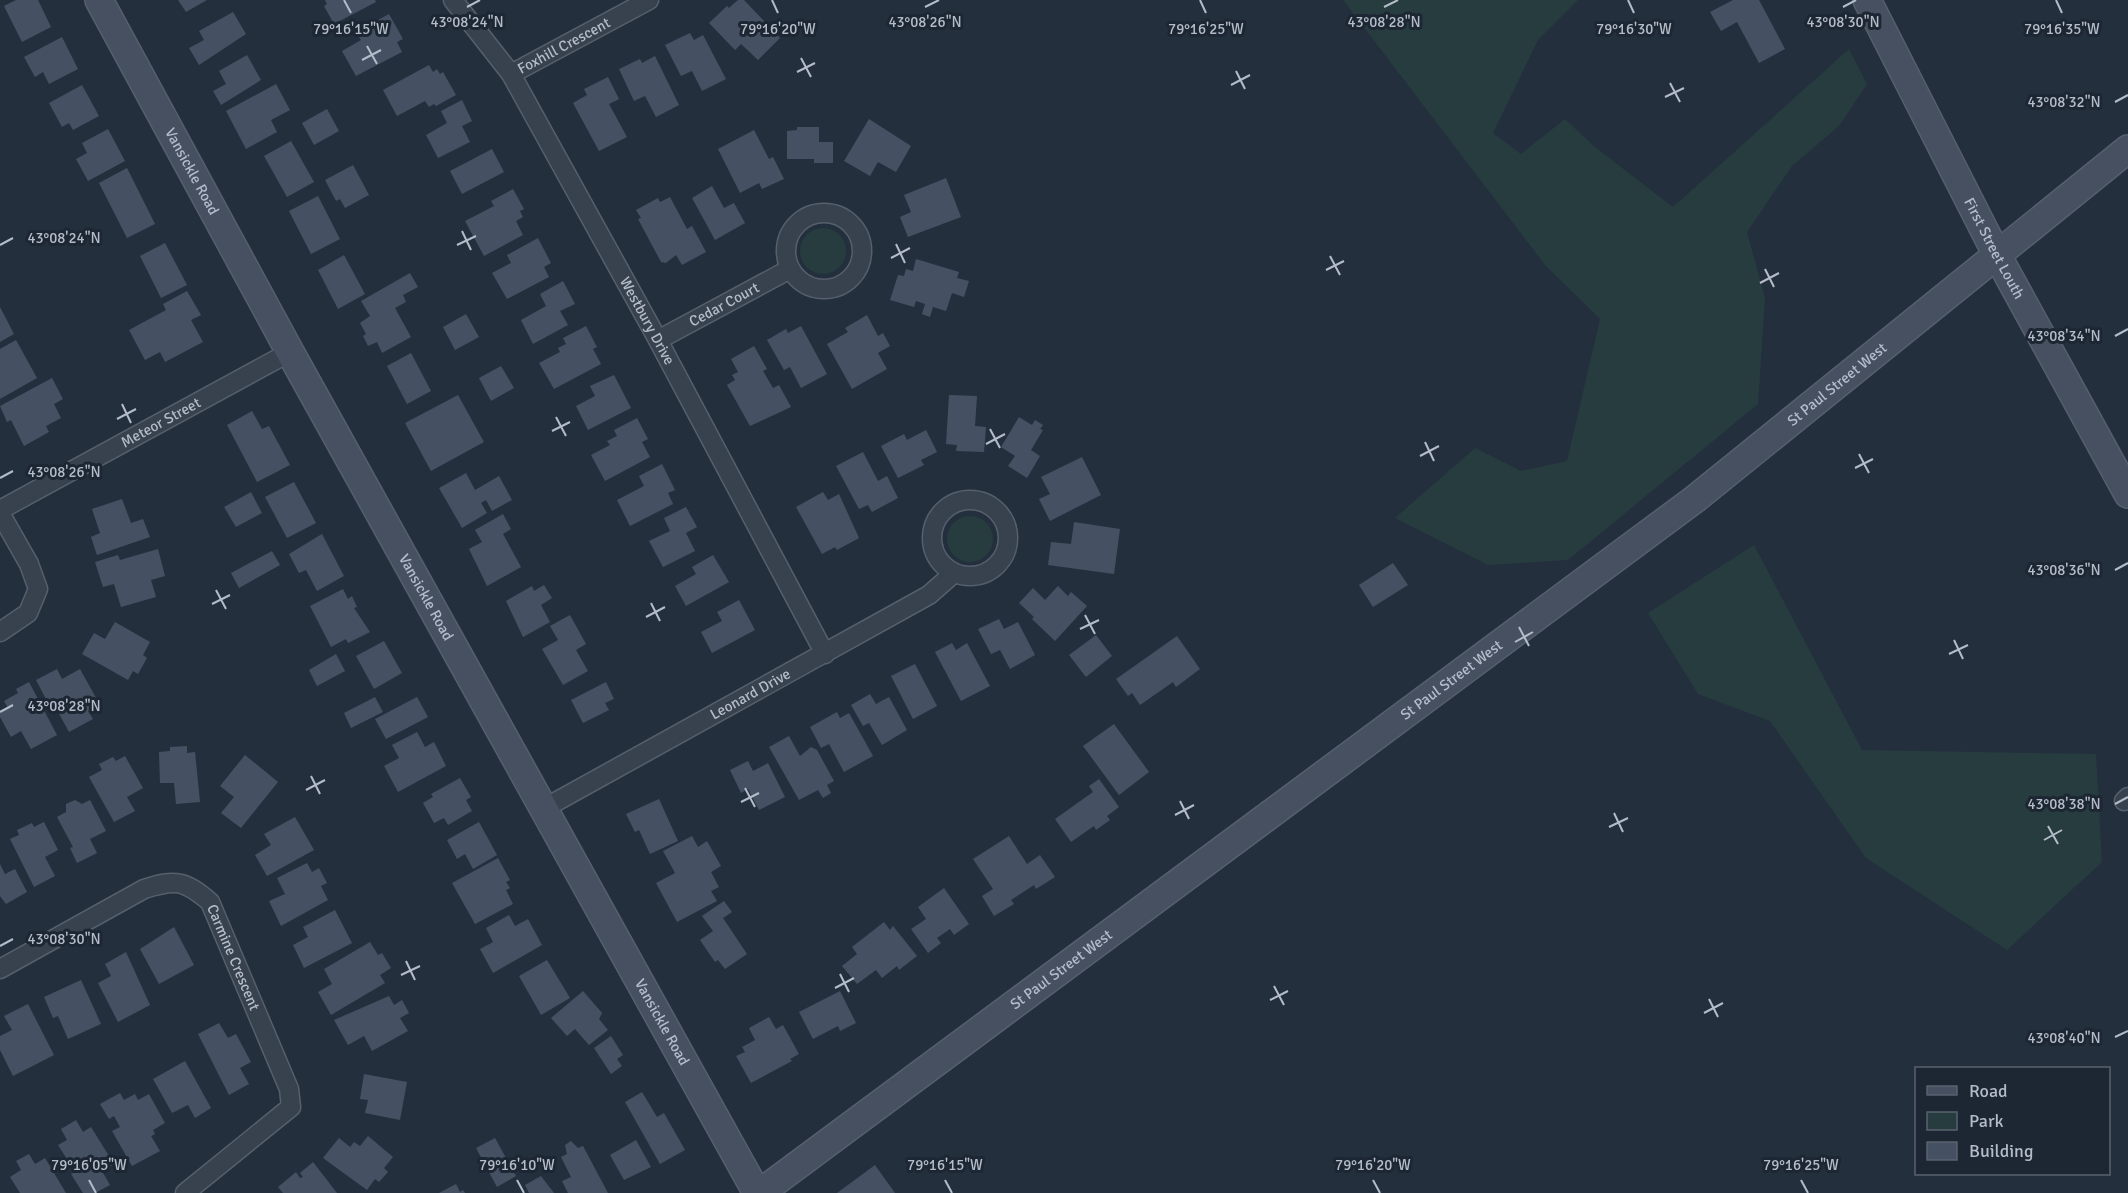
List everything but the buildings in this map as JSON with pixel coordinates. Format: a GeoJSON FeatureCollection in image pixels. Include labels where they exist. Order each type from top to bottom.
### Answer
{"type":"FeatureCollection","features":[{"type":"Feature","properties":{"kind":"street","name":"Vansickle Road"},"geometry":{"type":"LineString","coordinates":[[99,0],[290,352],[759,1193]]}},
{"type":"Feature","properties":{"kind":"street","name":"Westbury Drive"},"geometry":{"type":"LineString","coordinates":[[453,0],[511,74],[658,340],[825,654]]}},
{"type":"Feature","properties":{"kind":"street","name":"Foxhill Crescent"},"geometry":{"type":"LineString","coordinates":[[511,74],[650,0]]}},
{"type":"Feature","properties":{"kind":"street","name":"First Street Louth"},"geometry":{"type":"LineString","coordinates":[[1867,0],[1997,255],[2128,494]]}},
{"type":"Feature","properties":{"kind":"street","name":"St Paul Street West"},"geometry":{"type":"LineString","coordinates":[[759,1193],[1695,499],[2128,149]]}},
{"type":"Feature","properties":{"kind":"street"},"geometry":{"type":"LineString","coordinates":[[825,214],[843,219],[859,237],[862,249],[860,262],[845,283],[821,289],[808,286],[790,269],[786,257],[790,234],[808,217],[825,214]]}},
{"type":"Feature","properties":{"kind":"street","name":"Cedar Court"},"geometry":{"type":"LineString","coordinates":[[658,340],[790,269]]}},
{"type":"Feature","properties":{"kind":"street","name":"Meteor Street"},"geometry":{"type":"LineString","coordinates":[[0,511],[290,352]]}},
{"type":"Feature","properties":{"kind":"street"},"geometry":{"type":"LineString","coordinates":[[976,500],[989,505],[999,513],[1007,530],[1007,549],[1001,561],[980,575],[967,576],[954,573],[943,565],[935,554],[932,541],[933,527],[939,515],[950,506],[963,501],[976,500]]}},
{"type":"Feature","properties":{"kind":"street"},"geometry":{"type":"LineString","coordinates":[[0,511],[29,564],[38,589],[28,613],[0,632]]}},
{"type":"Feature","properties":{"kind":"street","name":"Leonard Drive"},"geometry":{"type":"LineString","coordinates":[[543,809],[929,595],[954,573]]}},
{"type":"Feature","properties":{"kind":"street","name":"Carmine Crescent"},"geometry":{"type":"LineString","coordinates":[[0,969],[144,889],[167,882],[190,886],[210,902],[289,1089],[291,1107],[185,1193]]}},
{"type":"Feature","properties":{"kind":"green space"},"geometry":{"type":"Polygon","coordinates":[[[1343,0],[1578,0],[1538,40],[1493,133],[1521,154],[1565,119],[1595,147],[1673,207],[1849,49],[1867,84],[1839,126],[1792,166],[1747,232],[1765,298],[1758,404],[1568,560],[1488,565],[1395,518],[1475,448],[1521,471],[1567,461],[1600,319],[1545,265],[1343,0]]]}},
{"type":"Feature","properties":{"kind":"green space"},"geometry":{"type":"Polygon","coordinates":[[[823,228],[839,235],[846,251],[839,267],[823,274],[807,267],[800,251],[807,235],[823,228]]]}},
{"type":"Feature","properties":{"kind":"green space"},"geometry":{"type":"Polygon","coordinates":[[[970,516],[986,523],[993,539],[986,555],[970,562],[954,555],[947,539],[954,523],[970,516]]]}},
{"type":"Feature","properties":{"kind":"green space"},"geometry":{"type":"Polygon","coordinates":[[[1754,545],[1862,750],[2096,754],[2102,862],[2007,950],[1866,858],[1770,721],[1698,694],[1648,613],[1754,545]]]}}]}
